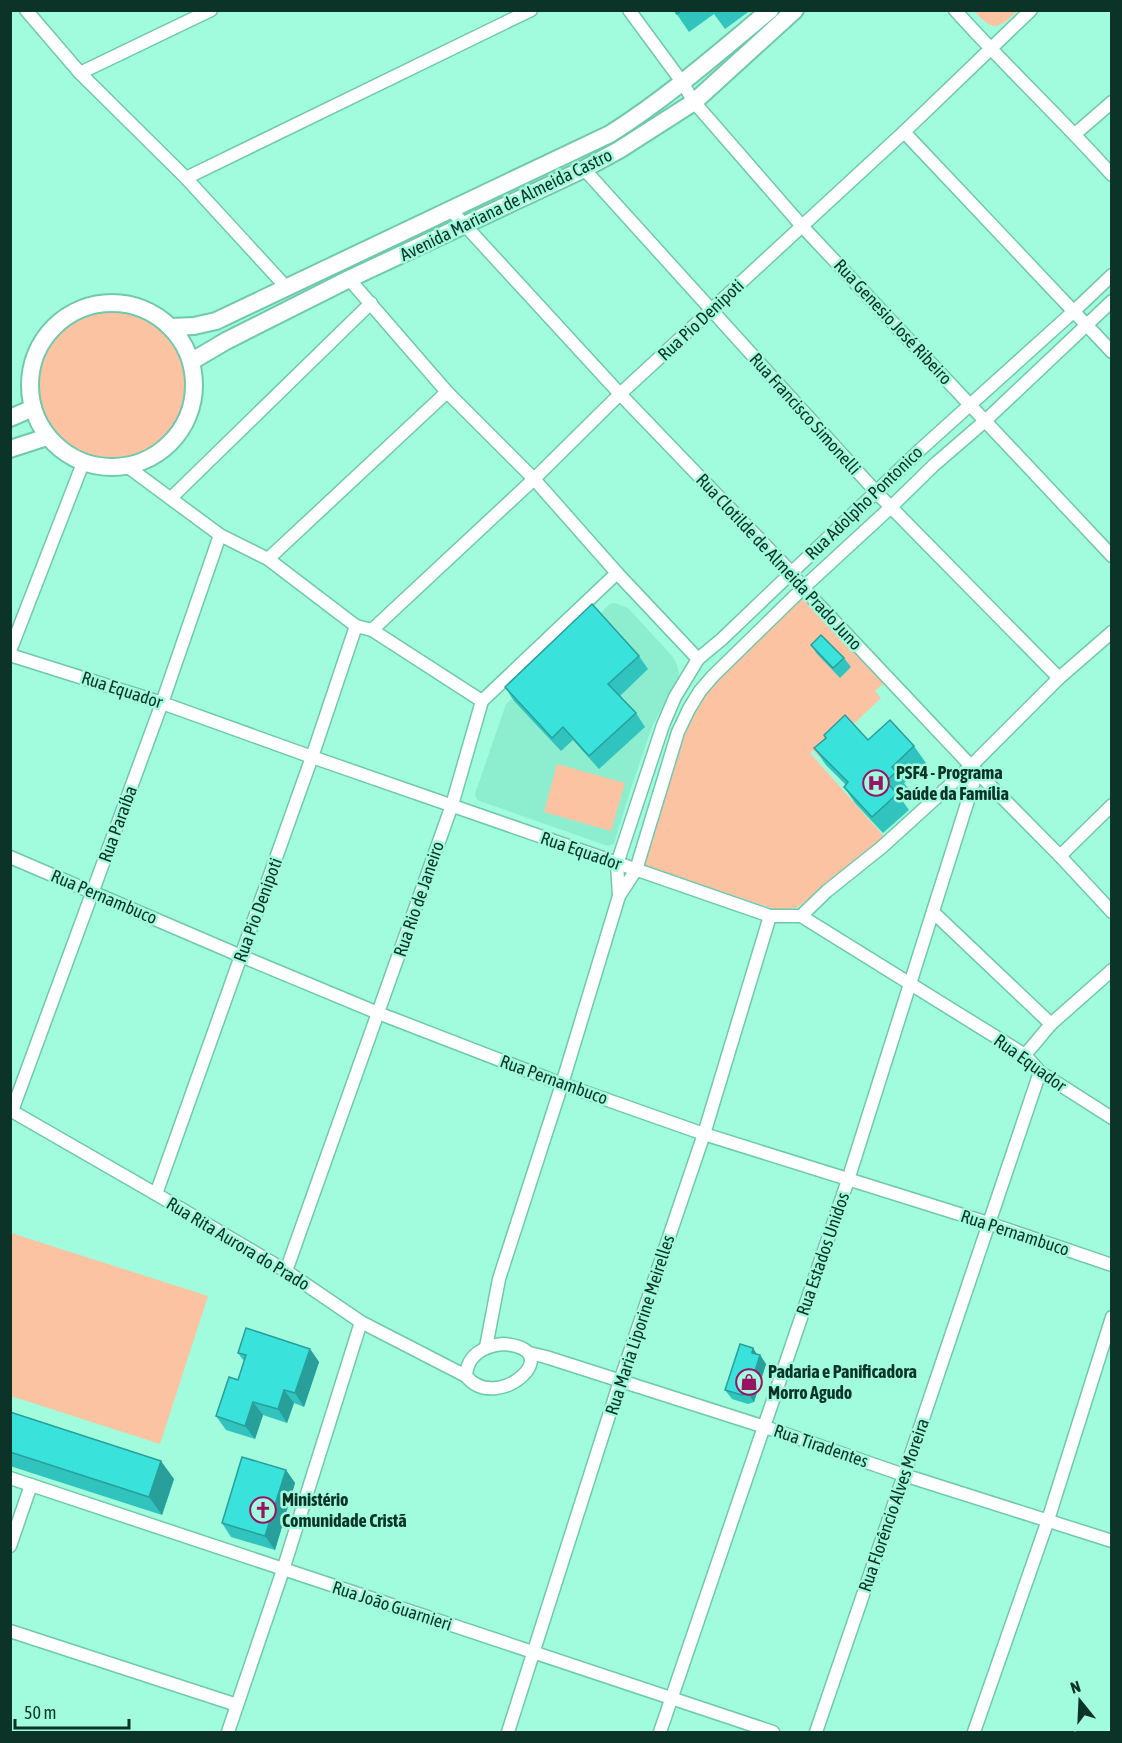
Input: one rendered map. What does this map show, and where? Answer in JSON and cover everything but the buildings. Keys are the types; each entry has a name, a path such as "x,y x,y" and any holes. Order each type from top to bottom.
{"main road":[{"name":"Avenida Mariana de Almeida Castro","path":"171,327 194,326 216,321 610,134 682,82 770,10"},
{"name":"Avenida Mariana de Almeida Castro","path":"192,362 226,341 349,279 584,169 619,150 693,102 795,10"},
{"path":"108,303 130,305 152,312 171,327 184,343 192,362 195,386 192,408 182,429 159,453 128,467 105,468 83,463 63,452 47,437 35,417 30,396 30,373 36,352 48,333 65,318 86,307 108,303"},
{"path":"10,417 33,408"},
{"path":"10,449 47,437"}],"street":[{"path":"26,10 80,73 186,178 287,288"},
{"path":"80,73 211,10"},
{"path":"186,178 531,10"},
{"name":"Rua Genesio José Ribeiro","path":"629,10 682,82 693,102 801,225 1112,556"},
{"path":"955,10 1112,174"},
{"name":"Rua Pio Denipoti","path":"372,630 534,479 620,394 904,132 1031,10"},
{"path":"1075,134 1112,102"},
{"path":"904,132 1112,352"},
{"name":"Rua Francisco Simonelli","path":"584,169 877,493 1059,678"},
{"name":"Rua Clotilde de Almeida Prado Juno","path":"450,209 620,394 1112,912"},
{"name":"Rua Adolpho Pontonico","path":"619,896 617,864 663,725 675,697 698,659 722,639 921,449 1112,275"},
{"path":"349,279 447,392 534,479 617,573 698,659"},
{"name":"Rua Adolpho Pontonico","path":"486,1347 499,1279 562,1084 619,896 636,870 678,732 700,691 803,588 1112,301"},
{"path":"171,498 371,303"},
{"path":"268,560 447,392"},
{"path":"921,449 934,465"},
{"path":"10,653 83,463"},
{"path":"128,467 220,535 268,560 356,626 372,630 482,701 617,573"},
{"name":"Rua Paraíba","path":"11,1110 162,703 220,535"},
{"name":"Rua Pio Denipoti","path":"156,1194 312,757 356,626"},
{"path":"801,916 827,891 974,769 1059,678 1112,632"},
{"name":"Rua Equador","path":"10,653 162,703 770,916 801,916 1025,1055 1040,1072 1112,1118"},
{"name":"Rua Rio de Janeiro","path":"286,1271 452,806 482,701"},
{"name":"Rua Estados Unidos","path":"660,1732 848,1180 911,984 974,769"},
{"path":"1060,856 1112,806"},
{"name":"Rua Pernambuco","path":"10,856 378,1013 562,1084 704,1134 988,1223 1112,1265"},
{"path":"933,912 1051,1024"},
{"name":"Rua Maria Liporine Meirelles","path":"508,1732 620,1381 704,1134 770,916"},
{"path":"1025,1055 1051,1024 1112,970"},
{"name":"Rua Florêncio Alves Moreira","path":"816,1732 1040,1072"},
{"name":"Rua Rita Aurora do Prado","path":"11,1110 286,1271 361,1322 466,1376"},
{"path":"974,1732 1048,1520 1112,1317"},
{"path":"228,1732 284,1570 361,1322"},
{"path":"503,1344 516,1345 529,1353 531,1361 529,1369 509,1385 493,1389 478,1386 466,1376 466,1369 470,1361 486,1347 503,1344"},
{"name":"Rua Tiradentes","path":"529,1353 765,1427 904,1475 1112,1541"},
{"name":"Rua João Guarnieri","path":"10,1478 773,1732"},
{"path":"10,1546 31,1485"},
{"path":"10,1631 237,1706"}],"shaded area":[{"path":"974,11 1017,11 1005,22 996,26 986,23"},
{"path":"112,307 141,313 155,320 166,330 176,341 183,355 189,384 183,413 176,427 166,438 155,448 141,455 112,461 83,455 69,448 58,438 48,427 41,413 35,384 41,355 48,341 58,330 69,320 83,313"},
{"path":"803,596 884,683 875,691 881,698 819,757 813,750 810,753 888,841 796,908 777,910 640,864 696,707 730,666"},
{"path":"615,603 628,608 673,657 679,675 652,727 614,844 608,846 477,800 475,794 506,704 610,604"},
{"path":"557,764 625,783 611,831 544,812"},
{"path":"11,1233 208,1296 160,1444 11,1396"}],"place":[{"name":"PSF4 - Programa Saúde da Família","path":"876,783"},
{"name":"Padaria e Panificadora Morro Agudo","path":"749,1382"},
{"name":"Ministério Comunidade Cristã","path":"263,1510"}]}
